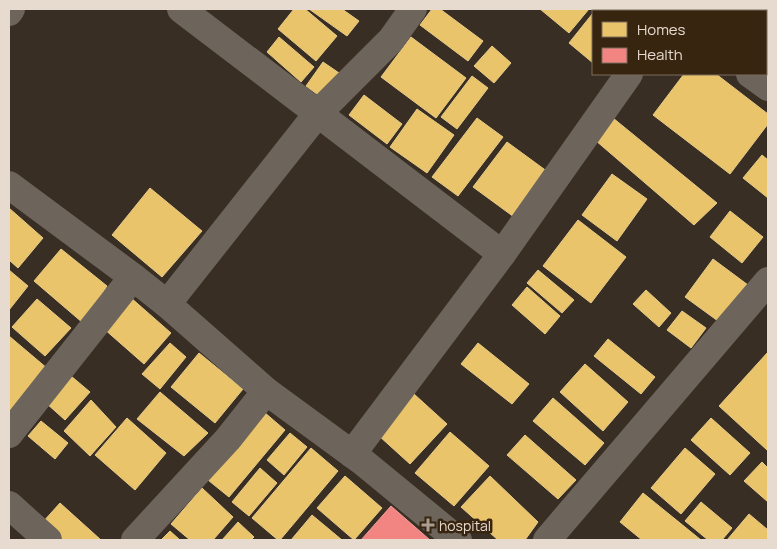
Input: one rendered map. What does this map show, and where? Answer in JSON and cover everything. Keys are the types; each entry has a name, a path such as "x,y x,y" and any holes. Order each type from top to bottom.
{"street":[{"path":"182,9 502,254"},
{"path":"167,304 318,114 391,40 413,9"},
{"path":"352,454 502,254 628,75"},
{"path":"751,75 768,87"},
{"path":"9,184 133,277 167,304 266,391 352,454 458,540"},
{"path":"9,434 133,277"},
{"path":"547,540 768,281"},
{"path":"135,540 228,439 266,391"},
{"path":"9,505 48,540"}],"building: Homes":[{"path":"294,9 305,9 337,36 316,61 278,29"},
{"path":"309,9 342,9 359,21 347,36"},
{"path":"432,9 440,9 483,41 468,61 420,25"},
{"path":"540,9 589,9 569,33"},
{"path":"616,9 618,10 596,10"},
{"path":"626,9 665,9 664,10"},
{"path":"764,9 765,10 700,10"},
{"path":"767,11 768,12 767,68"},
{"path":"592,14 592,62 569,43"},
{"path":"279,37 314,67 301,82 267,52"},
{"path":"411,37 466,78 436,118 381,77"},
{"path":"492,46 511,63 494,83 474,66"},
{"path":"323,62 342,75 325,100 306,86"},
{"path":"683,75 717,75 768,114 768,124 730,174 653,115"},
{"path":"472,76 488,88 457,129 441,117"},
{"path":"364,95 402,124 387,144 349,115"},
{"path":"417,109 454,135 427,173 390,147"},
{"path":"477,118 503,137 458,196 432,177"},
{"path":"613,118 717,203 694,225 595,140"},
{"path":"507,142 548,172 514,217 473,187"},
{"path":"762,155 768,160 768,198 743,178"},
{"path":"612,174 647,199 617,241 582,215"},
{"path":"150,188 202,231 162,277 112,235"},
{"path":"9,208 43,238 18,268 9,260"},
{"path":"730,211 763,237 742,263 710,237"},
{"path":"578,220 626,257 591,303 543,266"},
{"path":"61,249 107,286 83,323 34,281"},
{"path":"713,259 748,285 718,321 685,297"},
{"path":"9,270 28,286 9,310"},
{"path":"538,270 574,300 562,313 527,283"},
{"path":"527,287 560,316 545,334 512,305"},
{"path":"646,290 671,313 659,327 633,304"},
{"path":"130,297 171,333 144,364 103,328"},
{"path":"37,299 71,328 45,356 12,327"},
{"path":"682,311 706,328 691,348 667,330"},
{"path":"9,336 48,369 11,411 9,410"},
{"path":"608,339 655,377 641,394 594,356"},
{"path":"170,343 186,357 160,389 142,374"},
{"path":"478,343 529,384 512,404 461,364"},
{"path":"768,352 768,449 767,450 719,406"},
{"path":"199,353 243,389 215,423 171,387"},
{"path":"585,364 628,402 603,431 560,392"},
{"path":"71,376 90,392 65,420 46,403"},
{"path":"160,392 208,433 184,456 137,419"},
{"path":"414,394 447,424 410,464 378,435"},
{"path":"553,398 604,443 585,465 533,421"},
{"path":"91,400 116,427 90,456 64,431"},
{"path":"264,412 285,430 229,497 208,480"},
{"path":"127,418 166,453 135,490 95,455"},
{"path":"711,418 750,453 730,475 691,440"},
{"path":"41,421 68,443 55,459 28,436"},
{"path":"450,432 489,466 454,506 415,473"},
{"path":"290,433 307,447 284,475 267,460"},
{"path":"525,435 576,480 558,499 507,455"},
{"path":"311,448 338,471 280,540 278,540 252,518"},
{"path":"685,448 715,474 681,514 651,488"},
{"path":"762,462 768,468 768,502 744,481"},
{"path":"260,468 277,483 249,516 232,502"},
{"path":"345,476 382,508 354,540 317,508"},
{"path":"490,476 538,522 525,540 498,540 461,507"},
{"path":"202,488 233,517 213,540 190,540 171,524"},
{"path":"643,493 701,540 642,540 620,522"},
{"path":"701,502 732,528 722,540 708,540 685,521"},
{"path":"60,503 101,540 60,540 42,523"},
{"path":"749,514 768,530 768,540 727,540"},
{"path":"312,515 342,540 291,540"},
{"path":"238,522 254,537 251,540 222,540"},
{"path":"170,531 180,540 161,540"}],"building: Health":[{"path":"391,506 430,540 361,540"}],"place":[{"name":"hospital","path":"428,525"}]}
